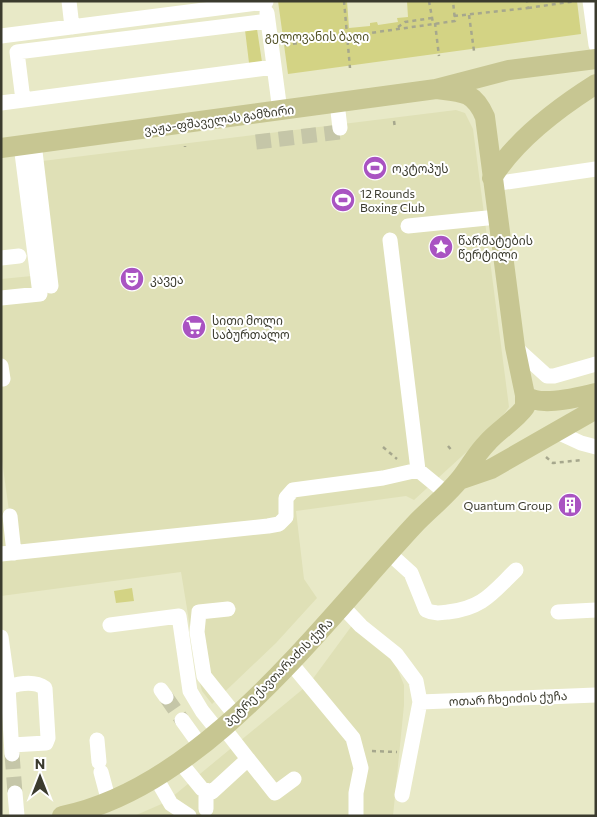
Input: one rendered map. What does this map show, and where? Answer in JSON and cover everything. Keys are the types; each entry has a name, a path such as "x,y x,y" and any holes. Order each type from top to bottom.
{"main road":[{"name":"ვაჟა-ფშაველას გამზირი","path":"1,148 436,89 509,70 596,59"},
{"path":"493,181 512,151 561,108 596,84"},
{"name":"ვაჟა-ფშაველას გამზირი","path":"436,89 471,96 480,105 485,117 515,347"},
{"path":"515,347 525,395 532,400 543,401 596,393"},
{"name":"პეტრე ქავთარაძის ქუჩა","path":"62,816 88,813 156,778 226,724 343,607 453,487 488,441 524,409 525,395"},
{"name":"პეტრე ქავთარაძის ქუჩა","path":"453,487 491,469 596,409"}],"street":[{"path":"69,1 72,27"},
{"path":"590,1 596,45"},
{"path":"1,36 72,27 195,7 266,2 280,111"},
{"path":"22,100 17,52 268,21"},
{"path":"1,102 274,67"},
{"path":"337,103 340,128"},
{"path":"28,144 52,286"},
{"path":"1,298 40,294 28,144"},
{"path":"493,181 596,169"},
{"path":"408,226 498,217"},
{"path":"390,240 418,470"},
{"path":"1,258 19,256"},
{"path":"515,347 547,376 554,376 596,364"},
{"path":"556,432 581,443 592,453"},
{"path":"10,516 8,554 279,524 286,517 286,498 293,490 383,478 418,470 453,487"},
{"path":"390,554 411,573 426,610 432,614 462,610 483,602 516,570"},
{"path":"343,607 362,626 396,654 416,680 420,702 402,794"},
{"path":"228,609 199,612 197,632 204,676 226,724 248,759 275,793 294,778"},
{"path":"558,612 596,610"},
{"path":"110,625 178,616 190,691 202,711 226,724"},
{"path":"1,637 8,687 12,749 48,742 45,688 40,684 30,682 8,687"},
{"path":"290,662 354,738 361,768 356,794 356,816"},
{"name":"ოთარ ჩხეიძის ქუჩა","path":"420,702 596,694"},
{"path":"182,720 200,745"},
{"path":"97,740 100,767 109,802"},
{"path":"206,792 212,792 248,759"},
{"path":"179,761 206,792 206,810"},
{"path":"156,778 168,810 189,816"},
{"path":"15,793 17,816"}],"path":[{"path":"344,1 350,68"},
{"path":"429,1 439,56"},
{"path":"281,45 455,21 453,1"},
{"path":"527,1 528,8"},
{"path":"454,16 572,2"},
{"path":"469,15 474,51"},
{"path":"397,28 405,22 432,18"},
{"path":"394,120 395,128"},
{"path":"448,446 452,452"},
{"path":"383,447 400,463"},
{"path":"546,457 553,463 592,453"},
{"path":"358,751 411,752"}],"shaded area":[{"name":"სითი მოლი საბურთალო","path":"456,110 465,113 473,129 509,407 496,425 414,500 406,496 296,511 304,579 317,598 276,643 212,704 202,691 198,676 181,572 1,596 1,513 9,511 1,453 1,279 32,276 18,164"},
{"path":"356,620 392,655 404,685 404,705 393,816 134,816 166,802 309,684"}],"green space":[{"name":"გელოვანის ბაღი","path":"278,1 347,1 349,28 370,26 370,23 377,22 378,25 398,22 397,18 408,17 407,1 577,1 581,34 288,74"},
{"path":"257,29 262,62 249,63 245,30"},
{"path":"132,588 134,601 116,603 114,591"}],"tunnel":[{"path":"256,142 340,132 340,128"},
{"path":"166,697 182,720"},
{"path":"12,754 15,793"}],"place":[{"name":"ოკტოპუს","path":"375,168"},
{"name":"12 Rounds Boxing Club","path":"343,200"},
{"name":"წარმატების წერტილი","path":"441,247"},
{"name":"კავეა","path":"132,279"},
{"name":"სითი მოლი საბურთალო","path":"194,327"},
{"name":"Quantum Group","path":"570,505"}]}
